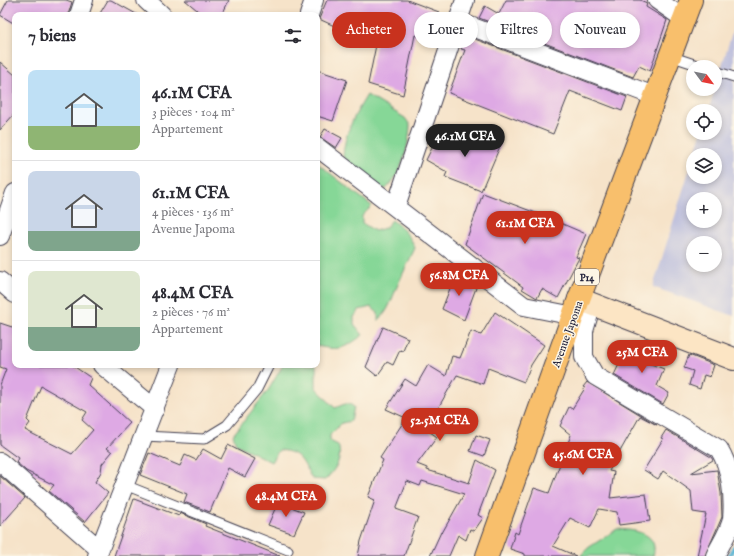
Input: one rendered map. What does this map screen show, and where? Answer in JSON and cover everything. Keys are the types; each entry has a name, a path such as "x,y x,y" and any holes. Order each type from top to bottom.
{"main road":[{"name":"Avenue Japoma","path":"487,556 582,307 654,96 687,9"}],"street":[{"path":"80,12 84,0"},
{"path":"146,0 159,12"},
{"path":"310,12 314,0"},
{"path":"460,12 465,0"},
{"path":"657,0 687,9"},
{"path":"478,29 654,96"},
{"path":"396,206 448,48"},
{"path":"320,149 396,206 524,306 582,307 734,359"},
{"path":"0,236 12,202"},
{"path":"0,281 12,291"},
{"path":"582,307 584,357 595,376 719,449 727,462 733,495 732,520 715,556"},
{"path":"106,368 155,409"},
{"path":"0,462 98,553 170,368"}],"lane":[{"path":"670,56 686,61"},
{"path":"722,73 734,77"},
{"path":"144,436 204,439 227,425 257,389 268,368"},
{"path":"125,485 288,550"}],"shaded area":[{"path":"734,26 734,316 653,287 686,181 686,184 722,184 722,148 696,148 699,140 722,140 722,104 710,104 713,96 722,96 722,65"}],"green space":[{"path":"367,95 405,118 410,125 404,159 392,183 386,189 380,188 343,157 345,140 351,124"},
{"path":"320,165 372,206 362,216 362,223 375,231 385,228 392,220 411,239 415,248 382,317 378,321 378,313 371,307 359,310 354,317 354,324 363,335 346,346 341,348 320,346"},
{"path":"281,368 316,368 316,388 335,408 347,404 354,407 351,421 342,423 330,435 330,441 338,445 339,460 335,468 325,480 312,479 300,458 292,453 279,450 271,462 236,444 233,435 269,389"},
{"path":"617,529 630,530 649,537 653,542 653,556 580,556 588,548"}],"building":[{"path":"8,0 66,0 72,2 69,12 12,12 12,22 0,15"},
{"path":"108,0 111,0 133,12 101,12"},
{"path":"185,0 229,0 223,12 199,12"},
{"path":"327,0 407,0 439,12 414,12 414,40 403,95 368,84 375,48 406,48 406,12 332,12 332,25 320,19"},
{"path":"506,0 640,0 647,3 646,7 667,20 650,71 639,66 633,77 552,46 552,12 500,12"},
{"path":"485,6 496,12 486,12 486,21 479,18"},
{"path":"478,40 486,43 486,48 498,48 627,97 622,111 570,91 553,134 449,93 465,50 461,49 478,48"},
{"path":"0,62 12,72 12,116 0,130"},
{"path":"320,71 347,80 333,121 320,117"},
{"path":"325,129 342,138 336,148 320,137"},
{"path":"441,130 460,140 464,130 501,144 481,191 445,177 447,172 426,160"},
{"path":"483,193 586,234 576,257 579,258 558,298 542,289 537,298 522,289 523,287 465,244"},
{"path":"456,273 476,288 464,320 442,309"},
{"path":"495,312 544,345 531,365 524,382 488,368 483,384 457,375 426,429 437,437 417,464 427,468 427,470 469,483 477,460 495,470 478,515 483,518 474,531 470,529 466,540 458,535 449,556 430,556 441,532 442,533 464,494 422,481 420,486 407,481 396,509 418,517 404,556 358,556 361,541 375,500 368,497 383,460 380,458 406,418 386,409 405,379 416,386 428,365 446,376 452,356 460,358 471,331 481,335"},
{"path":"0,323 12,327 12,368 76,368 91,378 88,385 130,423 107,448 112,452 102,464 101,472 95,482 108,493 85,522 49,491 54,485 26,471 16,462 18,458 0,445 0,385 6,369 0,367","holes":["41,386 87,412 82,420 93,430 72,454 25,430 30,423 27,420"]},
{"path":"383,327 408,338 403,351 400,350 393,365 387,362 377,376 366,367"},
{"path":"637,344 653,351 648,363 664,369 657,386 669,393 663,404 614,375 622,358 629,361"},
{"path":"689,355 714,365 710,377 704,375 700,389 689,385 693,371 684,368"},
{"path":"587,382 657,425 640,416 609,471 614,472 610,498 646,494 650,521 619,525 617,512 599,509 590,528 570,518 553,546 576,556 525,556 525,554 510,549 515,532 518,534 534,488 549,493 571,435 560,426 569,407 572,409"},
{"path":"666,430 711,457 713,460 691,473 717,470 721,493 722,517 705,556 697,556 706,514 693,512 691,491 663,471 658,479 644,470 663,439 661,438"},
{"path":"476,435 490,440 484,456 470,451"},
{"path":"228,445 255,459 245,477 228,468 210,512 184,502 187,494 140,475 149,453 180,466 185,455 196,460 203,449 221,459"},
{"path":"0,476 25,498 0,526"},
{"path":"134,499 179,516 180,513 206,524 205,526 280,556 114,556"},
{"path":"278,502 304,512 294,534 268,525"}],"waterway":[{"path":"729,556 734,547"}]}
